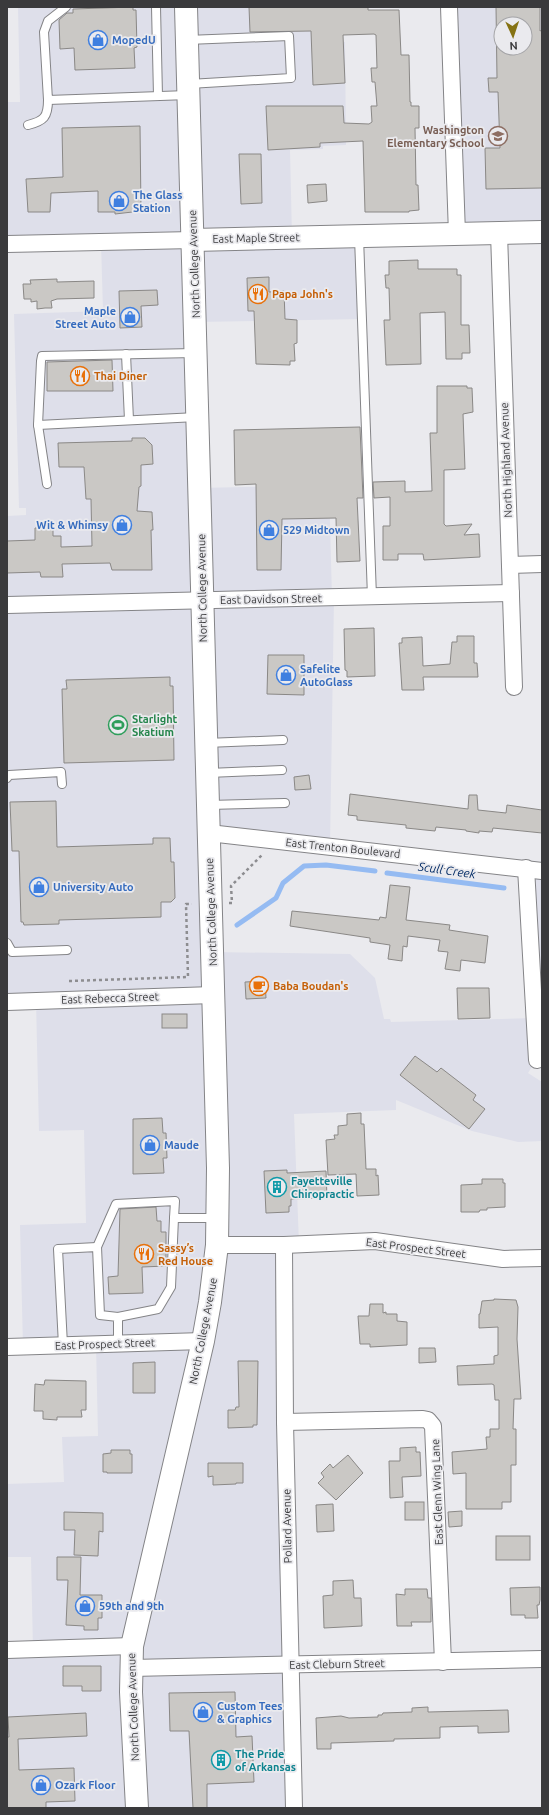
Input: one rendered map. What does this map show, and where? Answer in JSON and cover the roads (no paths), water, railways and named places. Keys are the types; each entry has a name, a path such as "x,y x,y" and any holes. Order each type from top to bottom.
{"main road":[{"name":"North College Avenue","path":"137,1808 131,1668 132,1646 203,1341 210,1302 217,1245 218,1218 186,7"},
{"name":"East Maple Street","path":"193,240 542,232"}],"street":[{"path":"449,7 457,234"},
{"name":"North Highland Avenue","path":"499,233 514,687"},
{"name":"East Maple Street","path":"7,244 193,240"},
{"path":"510,565 542,564"},
{"name":"East Davidson Street","path":"7,605 511,593"},
{"name":"East Trenton Boulevard","path":"208,833 542,871"},
{"path":"526,868 537,1060"},
{"name":"East Rebecca Street","path":"7,1002 213,995"},
{"name":"East Prospect Street","path":"217,1245 284,1245 375,1241 503,1260 542,1258"},
{"name":"Pollard Avenue","path":"284,1245 285,1422 294,1808"},
{"name":"East Prospect Street","path":"7,1347 203,1341"},
{"name":"East Glenn Wing Lane","path":"285,1422 423,1419 428,1420 433,1426 443,1662"},
{"path":"7,1650 132,1646"},
{"name":"East Cleburn Street","path":"131,1668 542,1659"}],"lane":[{"path":"28,126 38,123 45,117 48,108 44,32 48,21 66,7"},
{"path":"156,7 158,96"},
{"path":"48,100 158,96 188,90 291,78 289,36 187,40"},
{"path":"359,236 372,597"},
{"path":"47,484 38,425 42,356 196,352"},
{"path":"126,354 129,420"},
{"path":"38,425 198,416"},
{"path":"205,743 283,740"},
{"path":"207,773 282,770"},
{"path":"7,778 9,775 62,772 62,784"},
{"path":"208,805 285,803"},
{"path":"7,943 12,952 67,950"},
{"path":"174,1201 174,1218 171,1287 158,1309 118,1317 100,1315 97,1247 116,1204 174,1201"},
{"path":"174,1218 218,1218"},
{"path":"63,1345 58,1249 97,1247"},
{"path":"118,1317 118,1343"}],"waterway":[{"name":"Scull Creek","path":"237,925 276,898 283,883 304,866 326,865 375,871"},
{"name":"Scull Creek","path":"387,873 504,888"}],"place":[{"name":"MopedU","path":"98,40"},
{"name":"Washington Elementary School","path":"498,136"},
{"name":"The Glass Station","path":"119,201"},
{"name":"Papa John's","path":"258,294"},
{"name":"Maple Street Auto","path":"130,317"},
{"name":"Thai Diner","path":"80,376"},
{"name":"Wit & Whimsy","path":"122,525"},
{"name":"529 Midtown","path":"269,530"},
{"name":"Safelite AutoGlass","path":"286,675"},
{"name":"Starlight Skatium","path":"118,725"},
{"name":"University Auto","path":"39,887"},
{"name":"Baba Boudan's","path":"259,986"},
{"name":"Maude","path":"150,1145"},
{"name":"Fayetteville Chiropractic","path":"277,1187"},
{"name":"Sassy’s Red House","path":"144,1254"},
{"name":"59th and 9th","path":"85,1606"},
{"name":"Custom Tees & Graphics","path":"203,1712"},
{"name":"The Pride of Arkansas","path":"221,1760"},
{"name":"Ozark Floor","path":"41,1785"}]}
